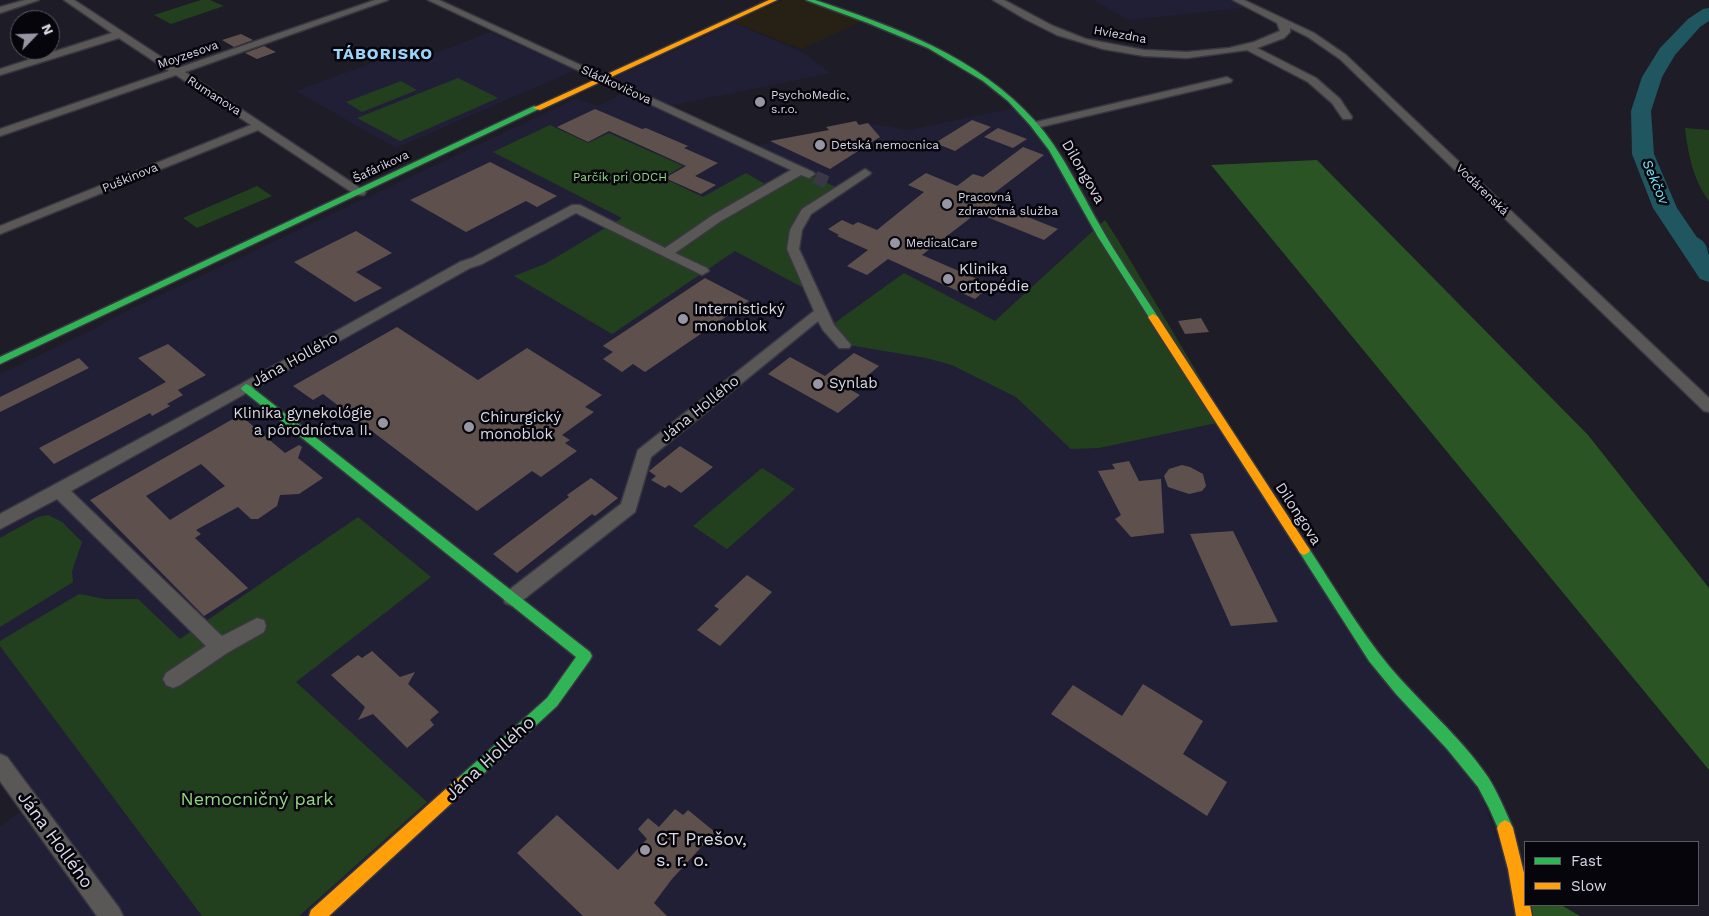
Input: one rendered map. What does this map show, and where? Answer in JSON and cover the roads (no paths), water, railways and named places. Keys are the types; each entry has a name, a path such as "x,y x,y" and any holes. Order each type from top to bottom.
{"street":[{"path":"0,10 35,0"},
{"name":"Rumanova","path":"68,0 360,192"},
{"name":"Moyzesova","path":"0,133 384,0"},
{"name":"Sládkovičova","path":"432,0 804,172 717,218 666,254"},
{"name":"Šafárikova","path":"0,361 602,78 774,0"},
{"name":"Dilongova","path":"809,0 880,24 947,55 1014,103 1036,125 1057,154 1110,252 1367,647 1396,684 1470,760 1492,795 1512,850 1524,916"},
{"name":"Hviezdna","path":"997,0 1049,27 1081,40 1106,46 1152,52 1187,53 1248,47 1281,36 1285,32 1285,27 1281,21"},
{"name":"Vodárenská","path":"1237,0 1311,35 1343,57 1709,408"},
{"path":"0,72 120,34"},
{"path":"1248,47 1312,80 1336,101 1347,117"},
{"name":"Dilongova","path":"1036,125 1227,80"},
{"name":"Puškinova","path":"0,230 259,126"},
{"path":"844,346 828,327 793,250 796,230 806,212 836,186 864,173"},
{"name":"Jána Hollého","path":"0,522 246,388 466,264 477,261 576,208 666,254"},
{"path":"666,254 702,271"},
{"name":"Jána Hollého","path":"512,598 628,507 644,454 821,312"},
{"name":"Jána Hollého","path":"246,388 585,656 552,702 318,916"},
{"path":"58,489 220,647"},
{"path":"173,679 220,647 257,626"},
{"name":"Jána Hollého","path":"0,764 111,916"}],"water":[{"path":"1675,228 1701,239 1705,243 1708,256 1709,279"}],"waterway":[{"name":"Sekčov","path":"1709,13 1694,23 1667,52 1652,77 1641,111 1643,154 1665,208 1709,274"}],"tunnel":[{"path":"815,177 831,184"}],"place":[{"name":"PsychoMedic, s.r.o.","path":"760,102"},
{"name":"Detská nemocnica","path":"820,145"},
{"name":"Pracovná zdravotná služba","path":"947,204"},
{"name":"MedicalCare","path":"895,243"},
{"name":"Klinika ortopédie","path":"948,279"},
{"name":"Internistický monoblok","path":"683,319"},
{"name":"Synlab","path":"818,384"},
{"name":"Klinika gynekológie a pôrodníctva II.","path":"383,423"},
{"name":"Chirurgický monoblok","path":"469,427"},
{"name":"CT Prešov, s. r. o.","path":"645,850"}],"district":[{"name":"TÁBORISKO","path":"383,54"}],"park label":[{"name":"Parčík pri ODCH","path":"620,177"},
{"name":"Nemocničný park","path":"257,800"}]}
